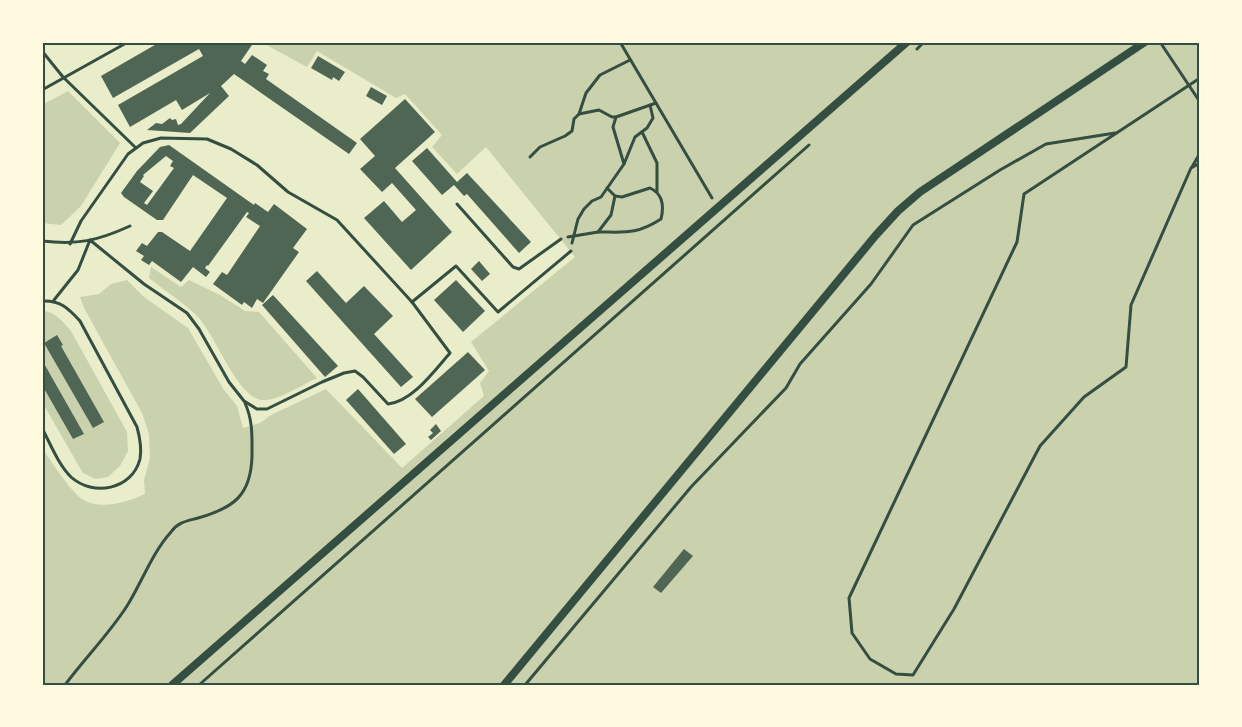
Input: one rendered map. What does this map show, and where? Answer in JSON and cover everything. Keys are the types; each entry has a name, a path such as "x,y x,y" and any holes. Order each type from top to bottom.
{"street":[{"path":"172,685 907,42"},
{"path":"504,685 898,211 920,192 1145,42"}],"lane":[{"path":"42,90 128,42"},
{"path":"42,51 63,77 136,148"},
{"path":"70,244 81,221 128,154 143,143 161,138 207,139 231,148 257,165 288,192 338,220 412,302 450,353 417,387 398,402 388,404 363,377 355,372 344,373 322,382 267,410 257,409 244,401"},
{"path":"457,204 513,267 519,269 561,239"},
{"path":"42,242 70,244 106,237 130,226"},
{"path":"54,300 78,270 90,240"},
{"path":"65,685 89,653 113,627 160,547 178,524 207,515 238,500 251,473 253,427 251,416 199,329 187,313 144,284 90,240"},
{"path":"412,302 456,266 498,312 571,251"},
{"path":"42,301 54,300 67,307 80,321 137,427 141,444 140,460 134,472 112,488 98,489 87,486 71,477 42,428"}],"path":[{"path":"199,685 726,220 620,42"},
{"path":"1160,42 1200,102"},
{"path":"530,157 540,147 572,131 574,119 579,114 586,93 600,75 630,60"},
{"path":"1200,78 1024,194 1017,242 849,597 852,633 870,659 896,674 913,675 954,609 1040,446 1084,397 1126,367 1131,305 1191,168 1200,153"},
{"path":"579,114 599,110 616,117 656,103"},
{"path":"571,251 578,219 592,201 601,197 624,164 635,136 647,128 653,118 650,105"},
{"path":"616,117 613,127 624,164"},
{"path":"574,234 618,231 629,233 649,227 661,219 663,212 662,199 657,191 657,163 642,132"},
{"path":"525,685 691,487 786,388 800,364 871,284 913,225 965,191 1046,144 1117,133"},
{"path":"1191,168 1200,163"},
{"path":"607,188 615,196 622,197 650,188 657,191"},
{"path":"598,232 611,215 615,196"}],"green space":[{"path":"261,42 1200,42 1200,685 42,685 42,447 78,496 89,503 106,505 145,494 144,480 150,458 149,434 142,413 80,297 99,294 111,284 127,280 144,297 188,328 224,390 237,406 243,428 260,423 271,415 326,389 402,468 484,396 480,383 489,371 471,342 575,257 486,147 457,174 432,147 442,135 405,94 396,98 317,51 307,67"},
{"path":"68,91 120,143 81,206 61,225 42,223 42,105"},
{"path":"151,267 181,287 189,280 220,295 245,311 259,312 317,378 275,398 262,400 253,397 236,378 199,318 149,278"},
{"path":"42,311 55,315 71,331 127,432 128,451 120,466 108,477 95,479 83,473 42,402"}],"building":[{"path":"160,42 254,42 241,61 245,64 252,55 267,65 263,71 269,74 266,79 357,143 349,154 234,74 221,86 229,96 190,133 147,130 156,123 162,124 170,118 176,119 178,125 181,124 210,93 182,110 176,100 130,127 118,105 203,56 199,49 113,98 101,76"},
{"path":"318,56 345,72 339,81 333,77 332,80 311,68"},
{"path":"371,87 387,96 382,105 366,96"},
{"path":"405,99 435,132 395,168 452,232 411,270 364,218 384,201 402,222 416,210 392,183 382,192 360,169 375,156 360,139"},
{"path":"169,145 254,205 255,203 268,212 274,204 307,229 293,248 299,252 263,303 257,299 252,308 244,302 242,305 213,284 222,272 227,275 260,226 246,217 249,213 247,212 205,268 210,272 206,277 193,267 181,282 152,261 149,265 141,260 144,256 136,251 142,243 147,246 158,232 162,232 190,251 227,198 193,175 163,220 157,220 124,197 121,193 137,171 160,147","holes":["166,156 173,161 170,166 174,168 147,205 144,203 153,191 140,182 143,175"]},
{"path":"427,148 457,182 467,173 531,242 519,253 467,194 464,196 454,185 442,195 412,161"},
{"path":"479,261 490,274 482,281 471,269"},
{"path":"317,271 346,303 364,286 393,316 374,334 413,377 401,387 306,281"},
{"path":"456,280 485,311 463,332 434,300"},
{"path":"273,295 338,366 325,377 262,305"},
{"path":"57,335 104,422 93,428 44,343"},
{"path":"468,352 485,370 432,417 415,399"},
{"path":"42,360 84,434 73,439 42,385"},
{"path":"358,389 406,444 394,454 346,400"},
{"path":"436,424 441,431 431,440 428,437 433,433 430,430"},
{"path":"684,549 693,556 661,593 653,587"}]}
